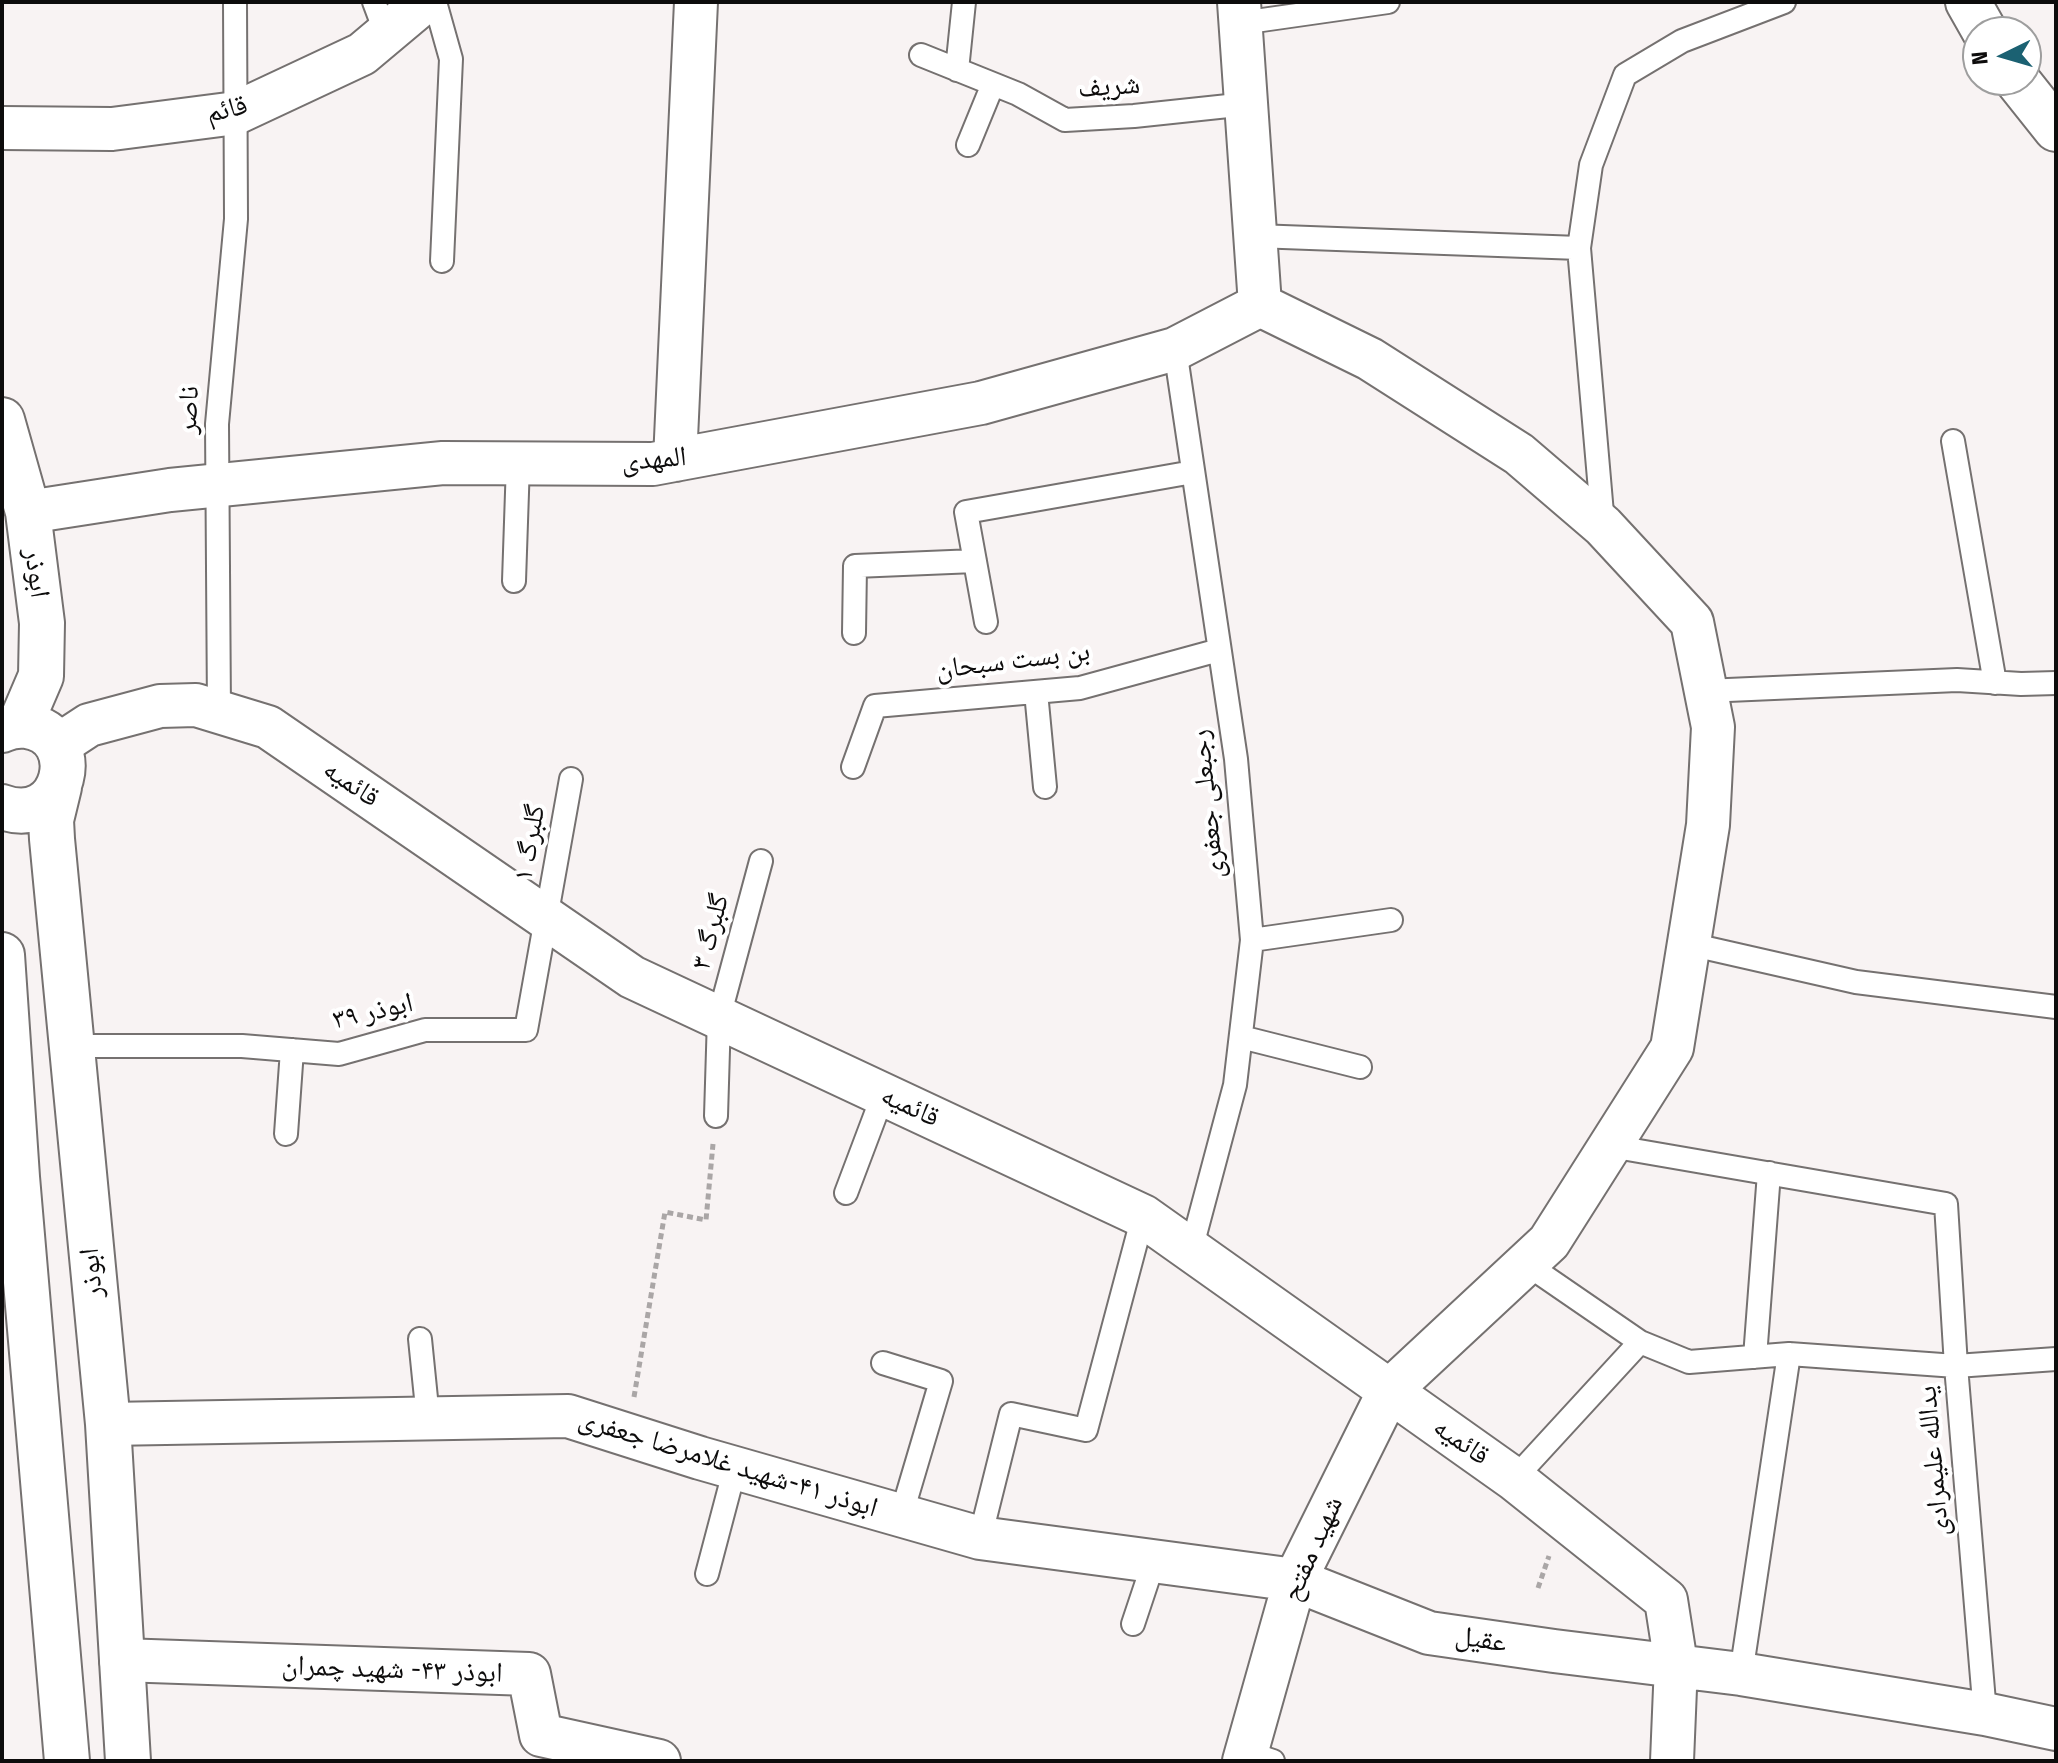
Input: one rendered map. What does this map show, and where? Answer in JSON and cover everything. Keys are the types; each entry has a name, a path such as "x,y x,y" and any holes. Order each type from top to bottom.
{"main road":[{"path":"2030,96 2056,129"},
{"name":"ابوذر","path":"2,420 28,512 42,623 41,676 11,728"},
{"path":"2,807 27,811 40,807 51,798 58,766 48,735 36,728 11,728"},
{"name":"ابوذر","path":"58,766 51,820 52,839 108,1424 128,1761"},
{"path":"2,955 7,1105 67,1761"}],"street":[{"name":"قائم","path":"2,128 112,129 236,113 362,54 380,18 424,2"},
{"path":"675,460 696,2"},
{"path":"1240,12 1260,305 1370,359 1519,454 1603,526 1692,622 1713,727 1708,825 1672,1048 1549,1242 1389,1391"},
{"name":"المهدی","path":"28,512 217,485 443,463 653,464 981,403 1175,349 1260,305"},
{"name":"قائمیه","path":"58,766 89,725 160,706 196,705 268,727 632,977 1143,1216 1514,1479 1666,1600 1676,1664 1672,1761"},
{"name":"شهید مفتح","path":"1255,1758 1295,1580 1389,1391"},
{"name":"ابوذر ۴۱-شهید غلامرضا جعفری","path":"108,1424 568,1416 735,1468 980,1538 1295,1580"},
{"name":"عقیل","path":"1295,1580 1429,1633 1676,1664 1985,1714 2056,1729"},
{"name":"ابوذر ۴۳- شهید چمران","path":"121,1660 529,1674 541,1735 615,1756 659,1761"}],"lane":[{"name":"ناصر","path":"219,712 217,424 236,219 235,2"},
{"path":"435,2 451,59 442,261"},
{"path":"957,70 964,2"},
{"path":"1240,12 1388,2"},
{"path":"1603,526 1579,248 1591,165 1625,75 1682,41 1784,2"},
{"name":"شریف","path":"921,55 1018,94 1065,120 1247,104"},
{"path":"968,145 993,84"},
{"path":"1256,236 1579,248"},
{"name":"رجبعلی جعفری","path":"1175,349 1236,759 1252,940 1235,1085 1191,1250"},
{"path":"1953,441 1995,683"},
{"path":"514,581 518,463"},
{"path":"986,622 966,512 1193,472"},
{"path":"854,633 855,566 975,561"},
{"name":"بن بست سبحان","path":"853,767 875,706 1080,688 1219,650"},
{"path":"1705,691 1957,680 2056,683"},
{"path":"1036,692 1045,787"},
{"name":"گلبرگ ۱","path":"547,918 571,779"},
{"name":"گلبرگ ۳","path":"716,1116 719,1017 761,861"},
{"name":"ابوذر ۳۹","path":"71,1046 242,1046 339,1054 425,1030 526,1030 547,918"},
{"path":"1252,940 1391,920"},
{"path":"1689,944 1856,982 2056,1007"},
{"path":"1241,1037 1360,1067"},
{"path":"286,1134 292,1050"},
{"path":"846,1193 883,1095"},
{"path":"1610,1146 1769,1173 1755,1357"},
{"name":"یدالله علیمرادی","path":"1769,1173 1946,1204 1985,1714"},
{"path":"980,1538 1011,1414 1086,1430 1143,1216"},
{"path":"1525,1263 1640,1342 1689,1362 1789,1354 1956,1366 2056,1359"},
{"path":"420,1339 428,1418"},
{"path":"1514,1479 1640,1342"},
{"path":"1741,1674 1789,1354"},
{"path":"883,1363 941,1381 901,1516"},
{"path":"707,1574 735,1468"},
{"path":"1133,1624 1154,1561"}],"path":[{"path":"628,1435 665,1212 706,1220 716,1116"}]}
